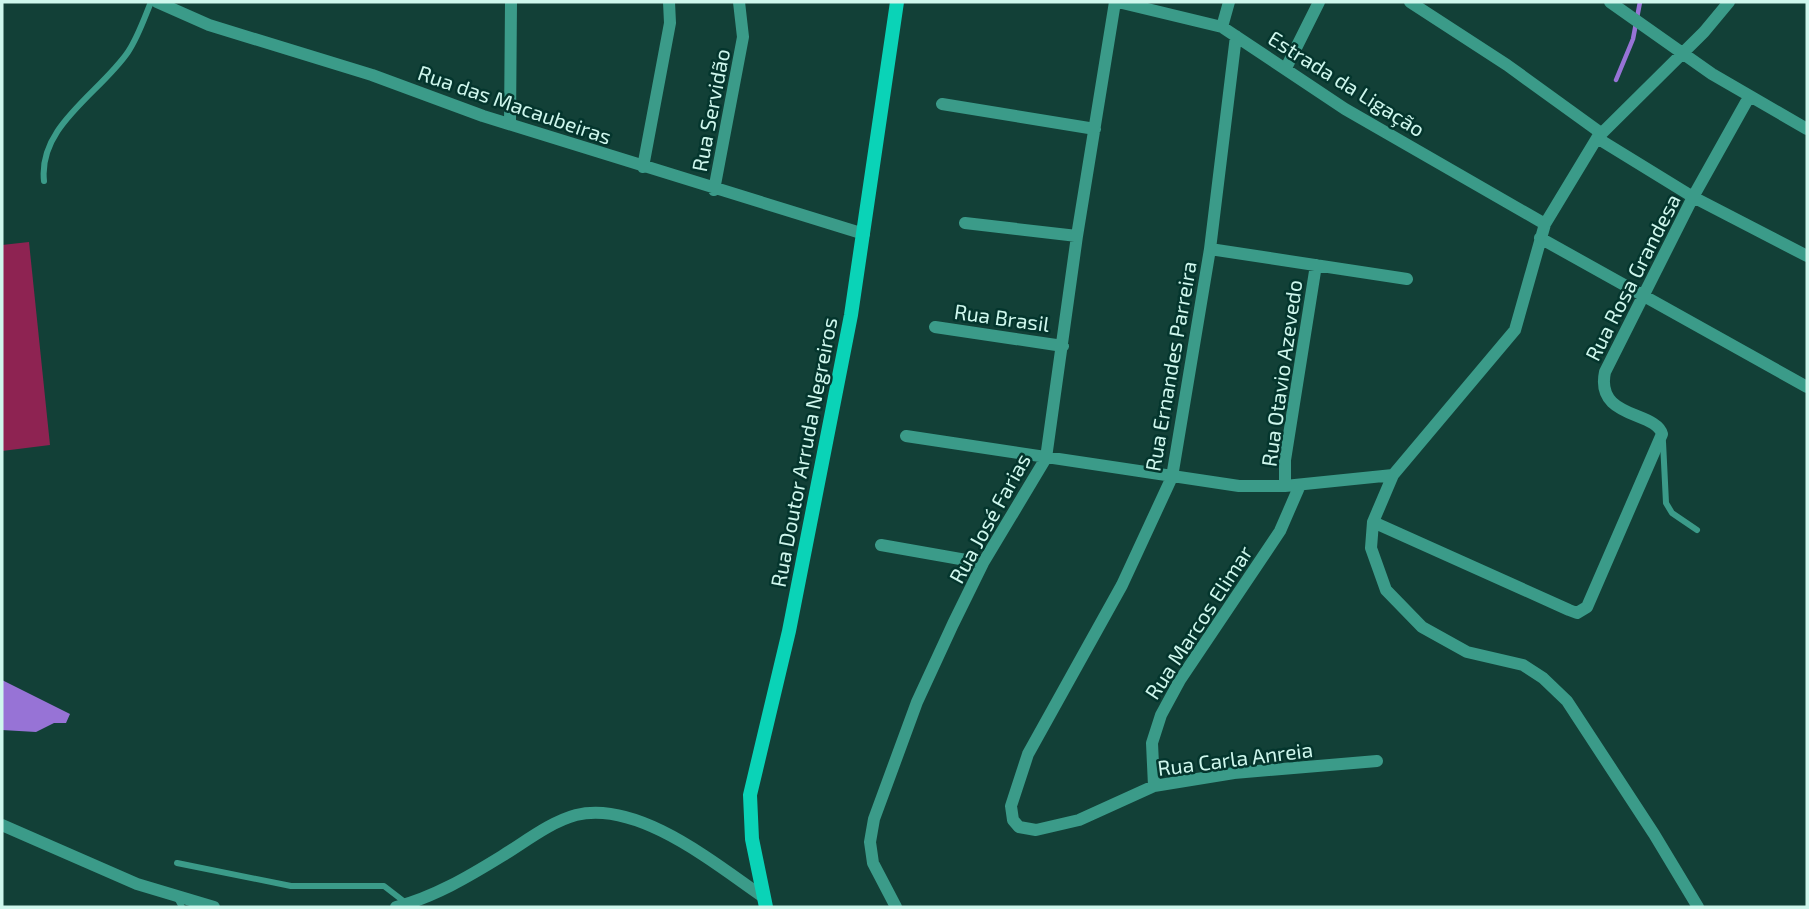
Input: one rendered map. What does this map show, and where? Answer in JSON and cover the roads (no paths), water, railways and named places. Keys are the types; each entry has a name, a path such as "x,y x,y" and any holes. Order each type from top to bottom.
{"street":[{"name":"Rua das Macaubeiras","path":"157,2 209,25 372,75 510,124 714,190 864,234"},
{"path":"510,124 511,2"},
{"path":"643,167 670,23 669,2"},
{"name":"Rua Servidão","path":"714,190 743,37 740,2"},
{"name":"Rua Doutor Arruda Negreiros","path":"764,901 752,839 750,795 806,550 864,234 897,2"},
{"name":"Estrada da Ligação","path":"1117,2 1222,27 1345,109 1545,224"},
{"name":"Rua José Farias","path":"897,907 873,863 870,842 874,819 917,702 984,563 1046,458 1077,236 1117,2"},
{"path":"1222,27 1229,2"},
{"path":"1286,68 1319,2"},
{"path":"1410,2 1507,65 1599,136 1693,197 1807,256"},
{"path":"1698,907 1567,701 1543,678 1523,665 1467,652 1437,638 1405,612 1385,590 1371,548 1373,522 1393,475 1509,339 1520,318 1545,224 1599,136 1704,32 1729,2"},
{"path":"1614,5 1749,97 1807,129"},
{"name":"Rua Ernandes Parreira","path":"1022,830 1013,820 1011,806 1028,754 1122,585 1172,477 1210,249 1236,36"},
{"name":"Rua Rosa Grandesa","path":"1662,434 1658,427 1614,403 1607,396 1603,382 1609,360 1693,197 1749,97"},
{"path":"943,104 1095,129"},
{"path":"965,223 1077,236"},
{"path":"1540,237 1807,387"},
{"path":"1210,249 1407,279"},
{"name":"Rua Otavio Azevedo","path":"1285,486 1285,460 1315,265"},
{"name":"Rua Brasil","path":"935,327 1063,346"},
{"path":"1373,522 1577,613 1587,607 1662,434"},
{"path":"906,436 1239,486 1300,485 1393,475"},
{"name":"Rua Marcos Elimar","path":"1154,786 1152,743 1161,715 1180,680 1285,523 1300,485"},
{"path":"881,545 984,563"},
{"name":"Rua Carla Anreia","path":"1022,830 1036,830 1079,820 1154,786 1234,773 1377,761"},
{"path":"402,906 444,889 553,825 576,815 595,814 624,818 660,831 690,847 764,901"},
{"path":"2,825 179,902 212,907"}],"lane":[{"path":"44,181 43,166 52,138 129,51 151,2"},
{"path":"1662,434 1665,503 1672,513 1697,530"},
{"path":"177,863 291,886 384,886 402,906"}],"waterway":[{"path":"1616,80 1633,39 1640,2"}]}
